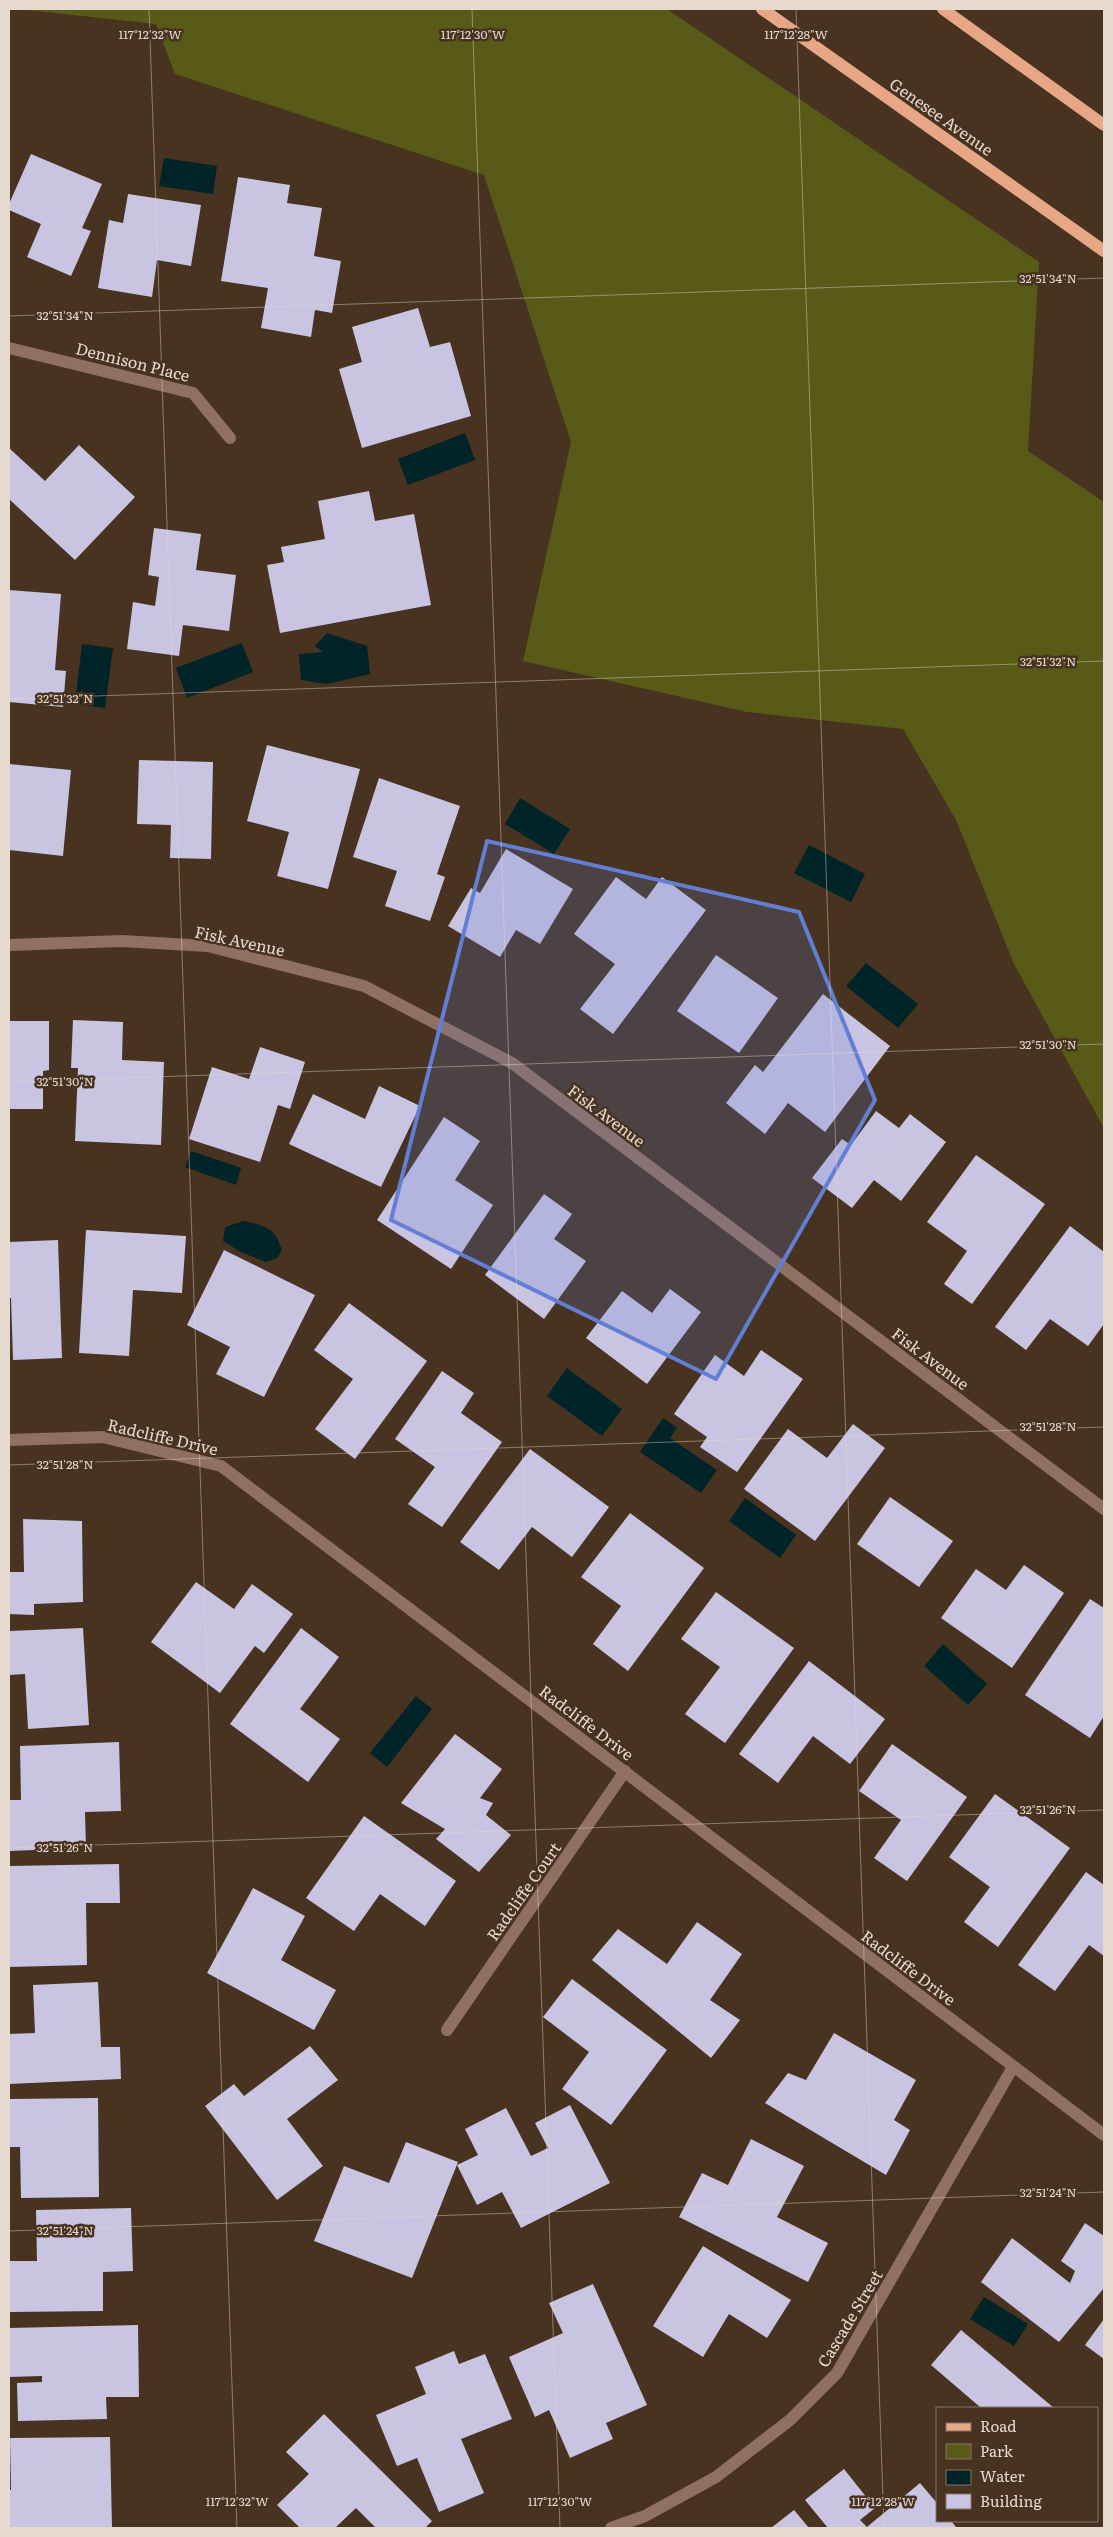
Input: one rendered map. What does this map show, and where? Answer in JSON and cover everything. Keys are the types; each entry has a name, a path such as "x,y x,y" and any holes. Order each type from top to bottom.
{"main road":[{"name":"Genesee Avenue","path":"762,9 1104,251"},
{"path":"943,9 1104,125"}],"street":[{"name":"Dennison Place","path":"9,348 193,393 230,438"},
{"name":"Fisk Avenue","path":"9,945 122,941 208,946 364,986 512,1063 1104,1510"},
{"name":"Radcliffe Drive","path":"9,1440 103,1437 221,1466 1104,2135"},
{"name":"Radcliffe Court","path":"447,2030 626,1771"},
{"name":"Cascade Street","path":"611,2528 644,2516 716,2477 790,2420 837,2372 1013,2067"}],"highlighted area":[{"path":"487,841 799,912 875,1100 716,1379 391,1220"}],"green space":[{"path":"18,9 667,9 1039,262 1028,451 1104,502 1104,1128 1014,964 956,820 903,729 747,712 523,661 571,442 484,175 175,74 156,24"}],"water":[{"path":"164,158 217,166 213,194 159,186"},
{"path":"465,433 475,460 408,485 398,459"},
{"path":"327,633 367,646 370,674 327,684 301,680 299,654 323,652 315,646"},
{"path":"242,643 253,672 187,698 176,668"},
{"path":"82,644 113,648 105,708 75,704"},
{"path":"520,798 570,829 554,854 505,824"},
{"path":"809,845 865,874 851,902 794,873"},
{"path":"866,963 918,1004 898,1028 846,986"},
{"path":"191,1151 241,1168 236,1185 185,1167"},
{"path":"244,1221 273,1232 282,1250 277,1258 266,1262 241,1252 223,1241 225,1227"},
{"path":"567,1368 622,1409 602,1436 547,1396"},
{"path":"663,1418 677,1428 670,1438 717,1470 701,1493 640,1452"},
{"path":"745,1498 796,1535 780,1558 729,1521"},
{"path":"943,1644 987,1684 968,1705 924,1666"},
{"path":"416,1696 432,1709 387,1767 370,1753"},
{"path":"984,2297 1028,2324 1014,2346 970,2319"}],"building":[{"path":"31,154 102,184 82,228 91,231 71,276 27,257 41,224 9,210 9,204"},
{"path":"238,177 290,185 287,203 322,208 314,256 341,261 332,313 315,310 311,337 261,328 268,288 221,281"},
{"path":"128,194 201,205 191,266 157,260 152,297 98,288 109,220 123,223"},
{"path":"418,308 430,347 450,342 471,416 362,448 339,369 362,362 352,327"},
{"path":"79,445 135,497 75,560 9,499 9,448 45,481"},
{"path":"369,491 375,521 414,514 431,605 280,633 267,565 284,562 281,547 325,539 318,501"},
{"path":"154,528 201,534 196,570 236,575 229,631 183,625 179,656 127,649 133,602 155,606 159,577 148,575"},
{"path":"9,590 61,594 55,670 66,671 63,707 9,702"},
{"path":"267,745 360,769 328,889 277,876 289,832 247,821"},
{"path":"139,760 213,762 211,859 170,858 171,825 137,824"},
{"path":"9,764 71,770 63,856 9,850"},
{"path":"379,778 460,806 437,874 445,877 430,921 385,906 397,871 353,857"},
{"path":"506,849 573,889 540,944 516,930 500,957 448,926 471,888 480,893"},
{"path":"616,877 646,899 662,877 706,910 613,1034 580,1009 615,964 574,934"},
{"path":"716,955 778,998 739,1053 677,1011"},
{"path":"823,994 890,1046 825,1132 788,1103 765,1134 726,1103 755,1065 763,1072"},
{"path":"73,1020 123,1022 122,1060 164,1062 161,1145 75,1141 78,1068 71,1068"},
{"path":"9,1021 49,1021 49,1070 43,1071 43,1109 9,1109"},
{"path":"260,1047 305,1062 290,1109 278,1105 260,1162 189,1139 212,1067 249,1079"},
{"path":"379,1086 420,1106 381,1187 289,1144 313,1094 365,1119"},
{"path":"876,1111 899,1128 910,1114 946,1142 901,1201 874,1180 852,1208 812,1178 842,1139 851,1145"},
{"path":"444,1117 480,1141 455,1180 493,1205 451,1269 377,1220"},
{"path":"976,1155 1045,1204 972,1304 944,1284 967,1251 927,1222"},
{"path":"544,1194 572,1214 554,1239 586,1261 544,1319 485,1275"},
{"path":"1070,1226 1104,1252 1104,1324 1088,1346 1050,1319 1026,1350 995,1327"},
{"path":"86,1230 186,1236 182,1293 133,1290 129,1356 79,1353"},
{"path":"58,1240 62,1358 13,1360 11,1298 9,1298 9,1242"},
{"path":"224,1250 315,1295 264,1397 216,1374 230,1347 187,1325"},
{"path":"670,1289 701,1312 647,1384 586,1338 622,1291 652,1313"},
{"path":"349,1303 427,1361 355,1459 315,1429 353,1379 314,1350"},
{"path":"761,1350 803,1379 737,1472 700,1447 707,1437 674,1414 715,1355 744,1376"},
{"path":"442,1371 474,1393 461,1413 502,1442 442,1527 408,1504 435,1467 395,1439"},
{"path":"853,1424 885,1448 815,1541 744,1489 788,1429 827,1458"},
{"path":"530,1449 609,1507 572,1557 532,1527 499,1570 460,1542"},
{"path":"890,1497 953,1541 919,1587 857,1544"},
{"path":"630,1513 704,1568 628,1671 593,1644 621,1606 581,1577"},
{"path":"23,1519 82,1521 83,1602 34,1604 34,1615 9,1614 9,1572 24,1572"},
{"path":"1024,1565 1064,1593 1012,1668 941,1618 976,1569 1006,1590"},
{"path":"196,1582 234,1609 252,1584 293,1614 264,1653 255,1646 220,1693 151,1642"},
{"path":"716,1592 794,1648 725,1743 685,1714 720,1667 681,1639"},
{"path":"1090,1599 1104,1608 1104,1716 1090,1738 1025,1695"},
{"path":"83,1628 89,1725 28,1729 25,1674 9,1675 9,1631"},
{"path":"301,1628 339,1657 300,1709 340,1739 308,1782 230,1724"},
{"path":"809,1661 885,1719 850,1764 813,1736 778,1783 739,1754"},
{"path":"455,1734 502,1769 480,1798 493,1803 486,1815 511,1835 479,1872 436,1839 445,1829 401,1803"},
{"path":"119,1742 121,1811 85,1812 86,1848 9,1851 9,1800 21,1800 20,1746"},
{"path":"892,1744 967,1797 907,1881 874,1858 901,1820 859,1791"},
{"path":"995,1794 1070,1848 998,1947 964,1922 990,1887 949,1857"},
{"path":"364,1816 456,1881 425,1926 380,1894 354,1931 306,1898"},
{"path":"119,1864 120,1903 86,1903 87,1965 9,1967 9,1866"},
{"path":"1086,1872 1104,1885 1104,1956 1089,1945 1055,1991 1018,1965"},
{"path":"253,1888 305,1916 281,1960 336,1990 314,2030 207,1973"},
{"path":"697,1922 742,1954 710,2000 740,2020 711,2058 592,1960 618,1929 667,1964"},
{"path":"572,1979 667,2050 611,2125 562,2089 589,2052 543,2017"},
{"path":"98,1982 101,2047 120,2047 121,2079 9,2084 9,2034 35,2033 33,1985"},
{"path":"834,2033 916,2080 894,2120 910,2130 886,2175 765,2103 788,2073 806,2080"},
{"path":"310,2046 338,2080 287,2119 323,2166 277,2200 205,2106 234,2084 244,2096"},
{"path":"98,2098 99,2197 21,2198 20,2147 9,2147 9,2099"},
{"path":"570,2105 610,2183 521,2228 502,2192 477,2205 457,2165 478,2155 465,2129 506,2108 531,2156 548,2148 535,2123"},
{"path":"751,2139 804,2166 777,2217 828,2243 808,2282 679,2217 702,2173 728,2185"},
{"path":"406,2142 458,2162 412,2278 314,2241 344,2166 389,2183"},
{"path":"131,2208 133,2271 103,2272 103,2311 9,2312 9,2261 37,2261 36,2210"},
{"path":"1085,2223 1104,2236 1104,2288 1059,2342 981,2282 1012,2238 1070,2283 1075,2271 1061,2261"},
{"path":"703,2246 791,2300 767,2338 729,2314 703,2357 653,2326"},
{"path":"593,2284 647,2405 606,2423 613,2439 570,2458 549,2410 535,2417 509,2357 563,2333 549,2303"},
{"path":"1104,2319 1104,2359 1085,2345"},
{"path":"138,2325 139,2397 106,2397 107,2419 18,2421 17,2383 42,2382 42,2376 9,2377 9,2328"},
{"path":"961,2330 1053,2407 980,2407 931,2365"},
{"path":"454,2351 459,2364 485,2354 512,2419 461,2439 484,2493 439,2512 417,2458 397,2466 376,2415 426,2394 415,2367"},
{"path":"324,2414 432,2521 425,2528 376,2528 356,2508 335,2528 300,2528 277,2505 309,2474 286,2452"},
{"path":"110,2437 112,2528 9,2528 9,2490 11,2490 10,2438"},
{"path":"844,2469 875,2508 860,2520 867,2527 920,2483 936,2502 936,2522 952,2522 957,2528 828,2528 805,2500"},
{"path":"794,2510 809,2528 771,2528"}]}
